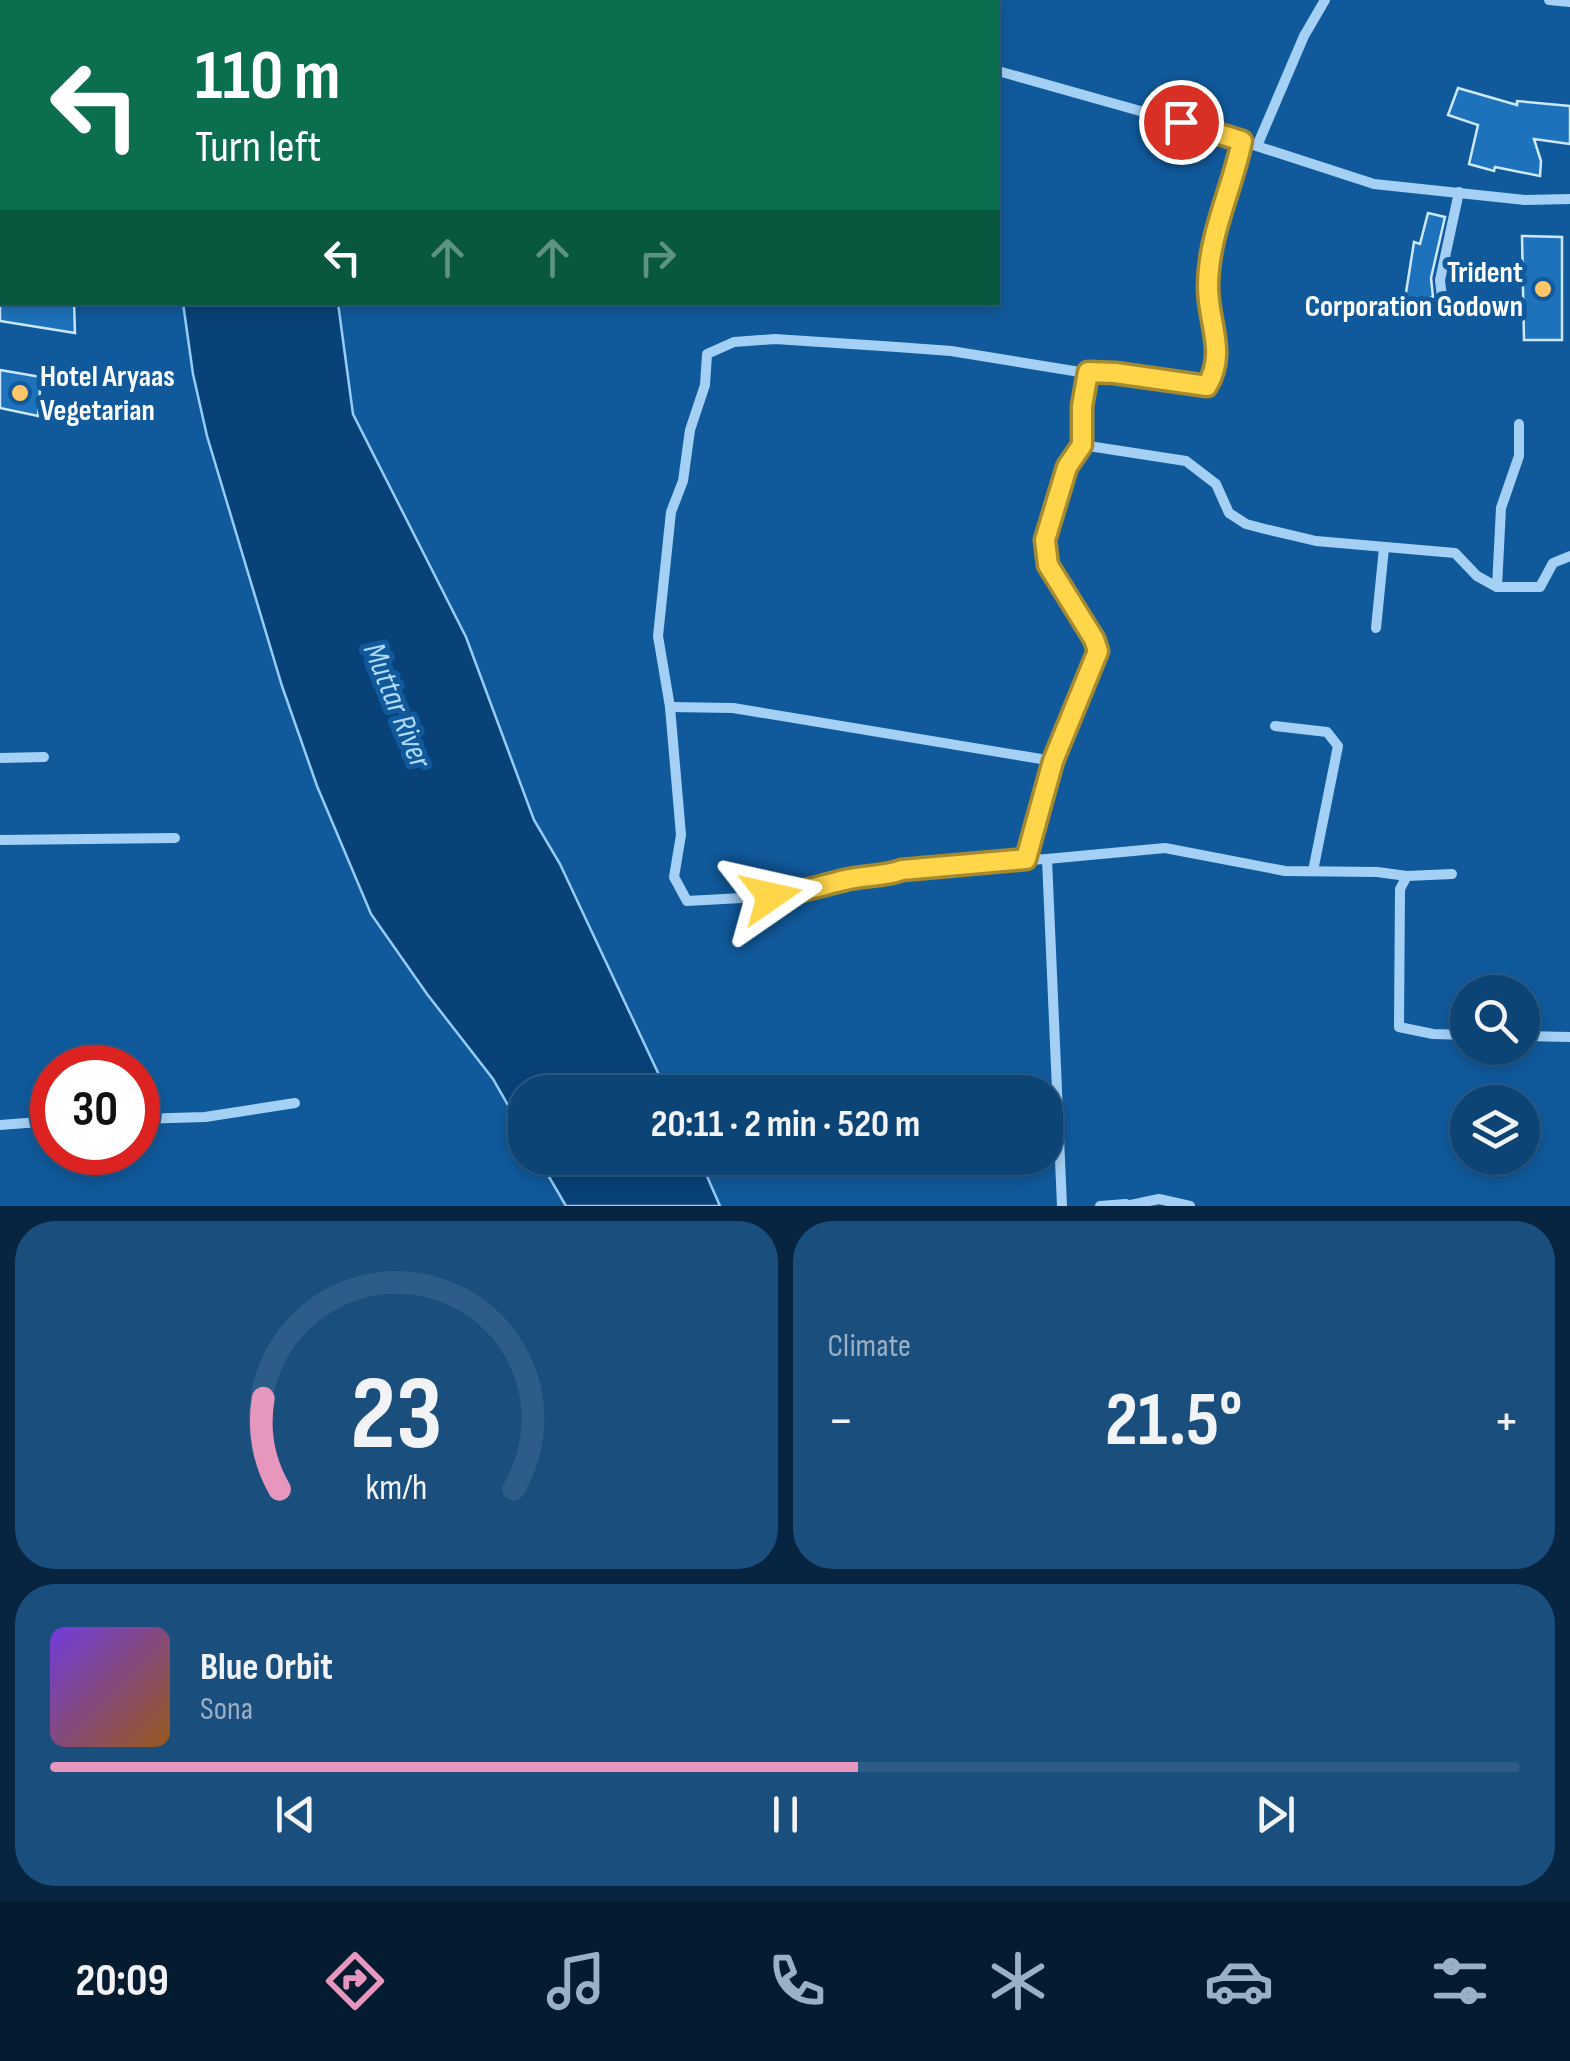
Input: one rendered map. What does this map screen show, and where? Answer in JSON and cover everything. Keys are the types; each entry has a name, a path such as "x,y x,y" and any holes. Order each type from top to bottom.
{"street":[{"path":"1257,146 1304,36 1324,0"},
{"path":"1549,0 1570,2"},
{"path":"1000,72 1242,141 1374,184 1524,200 1570,199"},
{"path":"1242,141 1214,235 1208,287 1218,368 1207,386 950,351 775,339 734,342 706,354 704,385 690,430 683,481 671,512 658,636 670,706 681,835 674,877 687,901 795,894 848,878 887,876 902,870 1165,848 1284,871 1452,874"},
{"path":"1442,298 1440,280 1459,192"},
{"path":"1026,859 1053,761 1098,651 1048,565 1045,540 1067,467 1082,445 1082,406 1088,372"},
{"path":"1497,586 1501,508 1519,456 1519,424"},
{"path":"1082,445 1186,460 1216,484 1229,513 1246,524 1316,541 1455,553 1477,576 1497,586 1540,587 1553,562 1570,556"},
{"path":"1376,628 1384,548"},
{"path":"670,706 732,708 1053,761"},
{"path":"1275,726 1327,732 1338,746 1313,871"},
{"path":"0,758 44,757"},
{"path":"0,840 175,838"},
{"path":"1047,859 1062,1206"},
{"path":"1406,876 1400,888 1399,1028 1450,1035"},
{"path":"1540,1036 1570,1037"},
{"path":"160,1118 295,1103"},
{"path":"0,1125 30,1123"},
{"path":"1100,1206 1159,1199 1190,1206"}],"water":[{"name":"Muttar River","path":"183,305 338,305 353,414 466,637 534,820 560,864 659,1075 508,1075 508,1105 493,1079 427,994 371,914 317,786 282,686 207,436"},
{"path":"548,1175 706,1175 720,1206 566,1206"}],"building":[{"path":"1458,88 1517,105 1517,101 1570,106 1570,144 1534,139 1541,161 1540,176 1469,164 1478,125 1448,115"},
{"path":"1428,213 1445,217 1431,278 1433,297 1405,299 1414,242 1420,244"},
{"name":"Trident Corporation Godown","path":"1522,236 1562,237 1562,340 1524,340"},
{"path":"0,305 74,305 75,333 0,321"},
{"name":"Hotel Aryaas Vegetarian","path":"0,370 41,377 38,416 0,408"}],"place":[{"name":"Trident Corporation Godown","path":"1543,289"},
{"name":"Hotel Aryaas Vegetarian","path":"20,393"}],"route":[{"path":"771,896 902,870 1026,859 1053,761 1098,651 1048,565 1045,540 1067,467 1082,445 1082,406 1088,372 1207,386 1218,368 1208,287 1214,235 1242,141 1181,122"}]}
